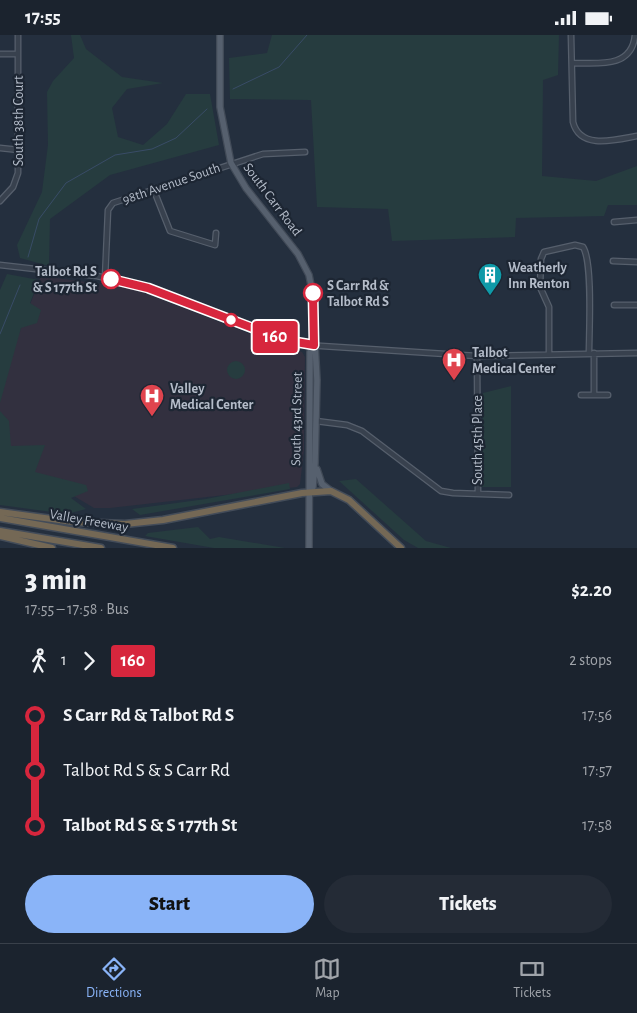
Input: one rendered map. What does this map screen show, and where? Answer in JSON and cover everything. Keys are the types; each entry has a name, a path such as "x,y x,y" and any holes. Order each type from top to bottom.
{"highway":[{"path":"0,512 74,522 141,523 310,492 331,491 349,500 401,548"},
{"name":"Valley Freeway","path":"0,518 173,548"},
{"path":"0,521 152,548"},
{"name":"Valley Freeway","path":"0,531 101,548"},
{"path":"0,536 52,548"}],"main road":[{"name":"South Carr Road","path":"220,35 220,107 231,163 246,188 298,254 309,275 314,305 314,345"},
{"name":"South 43rd Street","path":"310,492 313,487 316,463 317,353 314,345"},
{"name":"South 43rd Street","path":"309,548 310,352 314,345"},
{"path":"316,463 320,481 331,491"}],"street":[{"name":"South 38th Court","path":"0,201 16,181 19,149 18,35"},
{"path":"571,35 572,121 578,133 588,140 619,141 637,136"},
{"path":"572,63 615,62 625,57 632,49 635,35"},
{"path":"0,54 18,54"},
{"path":"0,148 19,149"},
{"name":"98th Avenue South","path":"105,278 108,210 111,205 153,188 231,163 273,152 305,152"},
{"path":"153,188 170,231 215,245 216,233"},
{"path":"614,222 637,220"},
{"path":"549,354 549,307 540,287 543,254 580,245 586,253 589,277 594,395"},
{"path":"613,261 637,262"},
{"path":"0,265 105,278 146,287 284,340 314,345 477,356 637,353"},
{"path":"614,305 637,305"},
{"name":"South 45th Place","path":"477,356 478,494"},
{"path":"581,395 608,395"},
{"path":"316,421 347,425 362,431 435,488 447,493 509,495"}],"shaded area":[{"name":"Valley Medical Center","path":"41,276 132,288 268,341 302,352 305,357 304,450 300,484 297,487 110,508 94,508 0,452 0,383"}],"green space":[{"path":"71,35 80,35 86,49 122,77 163,83 127,89 112,108 118,137 143,145 167,124 186,94 210,94 219,145 110,175 50,219 49,266 20,258 17,245 42,192 48,145 47,92 53,81 74,58"},
{"path":"272,35 559,35 558,75 543,80 542,176 596,181 637,166 637,205 608,205 604,216 516,218 515,237 392,241 388,209 317,207 311,100 230,99 229,58 267,53"},
{"path":"7,274 39,280 30,303 41,310 37,323 21,328 0,403 0,290"},
{"path":"236,361 242,364 245,370 242,376 236,379 230,376 227,370 230,364"},
{"path":"511,386 511,487 482,487 483,393"},
{"path":"0,411 9,421 11,446 45,445 35,472 86,485 88,491 71,498 86,509 67,514 0,505"},
{"path":"356,479 426,541 451,548 418,548 404,540 339,481"},
{"path":"289,483 290,489 140,515 132,509 206,499"},
{"path":"198,527 210,539 219,537 285,548 214,548 145,536 148,533"}],"waterway":[{"path":"233,89 279,67 307,35"},
{"path":"28,257 39,219 66,183 115,155 152,149 176,138 207,109"},
{"path":"0,334 20,285"}],"bus line":[{"name":"160","path":"111,279 148,288 284,340 314,345 315,314 313,293"}],"place":[{"name":"Talbot Rd S & S 177th St","path":"111,279"},
{"name":"S Carr Rd & Talbot Rd S","path":"313,293"},
{"name":"Weatherly Inn Renton","path":"490,296"},
{"name":"Talbot Medical Center","path":"454,381"},
{"name":"Valley Medical Center","path":"152,417"}]}
